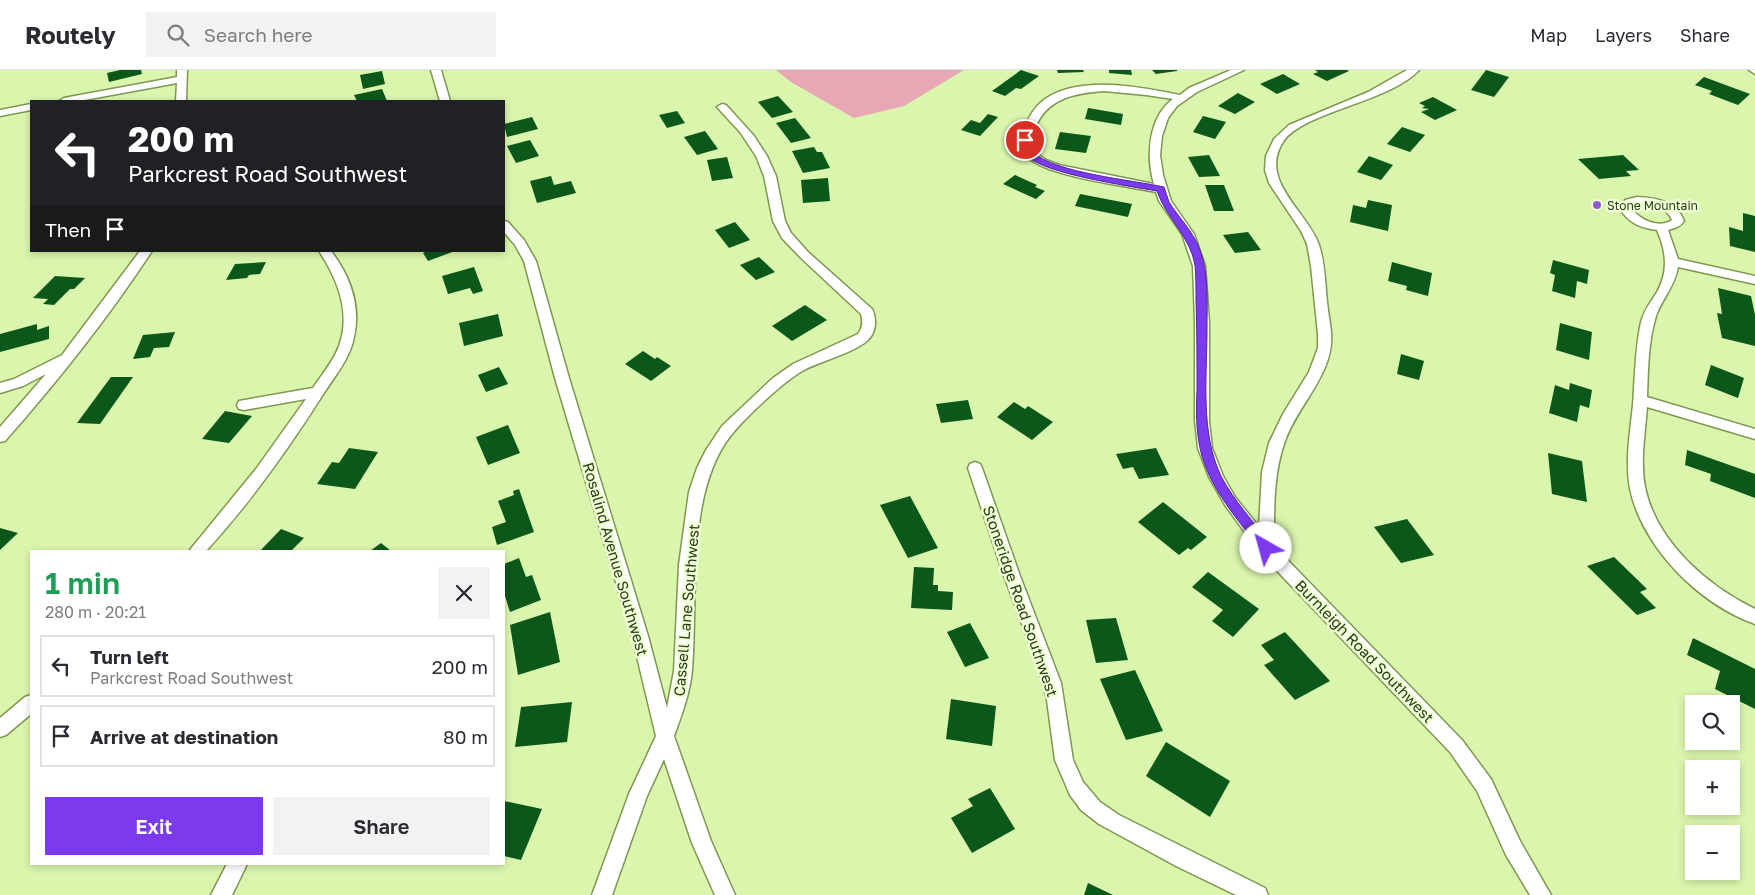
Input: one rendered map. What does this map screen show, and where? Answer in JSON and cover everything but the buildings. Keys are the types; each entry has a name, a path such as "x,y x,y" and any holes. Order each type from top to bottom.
{"street":[{"path":"436,70 445,100"},
{"name":"Burnleigh Road Southwest","path":"1239,70 1193,90 1181,98 1163,118 1155,155 1156,175 1165,201 1188,234 1196,250 1200,266 1202,421 1205,448 1216,477 1230,501 1266,548 1456,746 1484,785 1513,848 1541,895"},
{"path":"1266,548 1267,486 1272,456 1281,429 1319,369 1324,350 1325,334 1317,257 1304,226 1277,189 1271,165 1272,152 1282,135 1294,126 1367,96 1414,70"},
{"path":"69,100 182,75 180,100"},
{"path":"1161,189 1105,179 1044,164 1026,149 1025,140 1035,115 1044,105 1069,93 1083,90 1118,89 1181,98"},
{"path":"0,112 30,107"},
{"name":"Cassell Lane Southwest","path":"602,895 638,794 665,736 677,704 683,671 687,566 697,492 704,468 713,450 737,419 778,381 806,363 854,343 866,333 869,320 867,312 797,249 785,234 773,205 770,177 764,160 750,137 722,107"},
{"name":"Rosalind Avenue Southwest","path":"505,226 520,243 530,261 562,378 640,636 665,736 702,843 725,895"},
{"path":"1661,228 1670,246 1673,268 1667,285 1654,304 1648,320 1643,347 1636,449 1638,489 1646,512 1662,541 1678,561 1698,581 1723,600 1755,618"},
{"path":"0,437 44,388 145,252"},
{"path":"198,550 235,510 261,476 345,349 349,326 349,304 345,285 335,264 326,252"},
{"path":"1673,262 1755,280"},
{"path":"0,388 26,379 69,356"},
{"path":"244,405 318,392"},
{"path":"1640,400 1755,434"},
{"name":"Stoneridge Road Southwest","path":"975,468 1052,684 1060,722 1060,747 1063,764 1073,785 1088,804 1104,817 1168,852 1258,895"},
{"path":"0,729 30,704"},
{"path":"221,895 236,865"}],"shaded area":[{"path":"776,70 964,70 904,106 854,118 791,82"}],"place":[{"name":"Stone Mountain","path":"1597,205"}],"route":[{"path":"1025,140 1026,149 1044,164 1105,179 1161,189 1165,201 1188,234 1196,250 1200,266 1202,421 1205,448 1216,477 1230,501 1266,548"}]}
